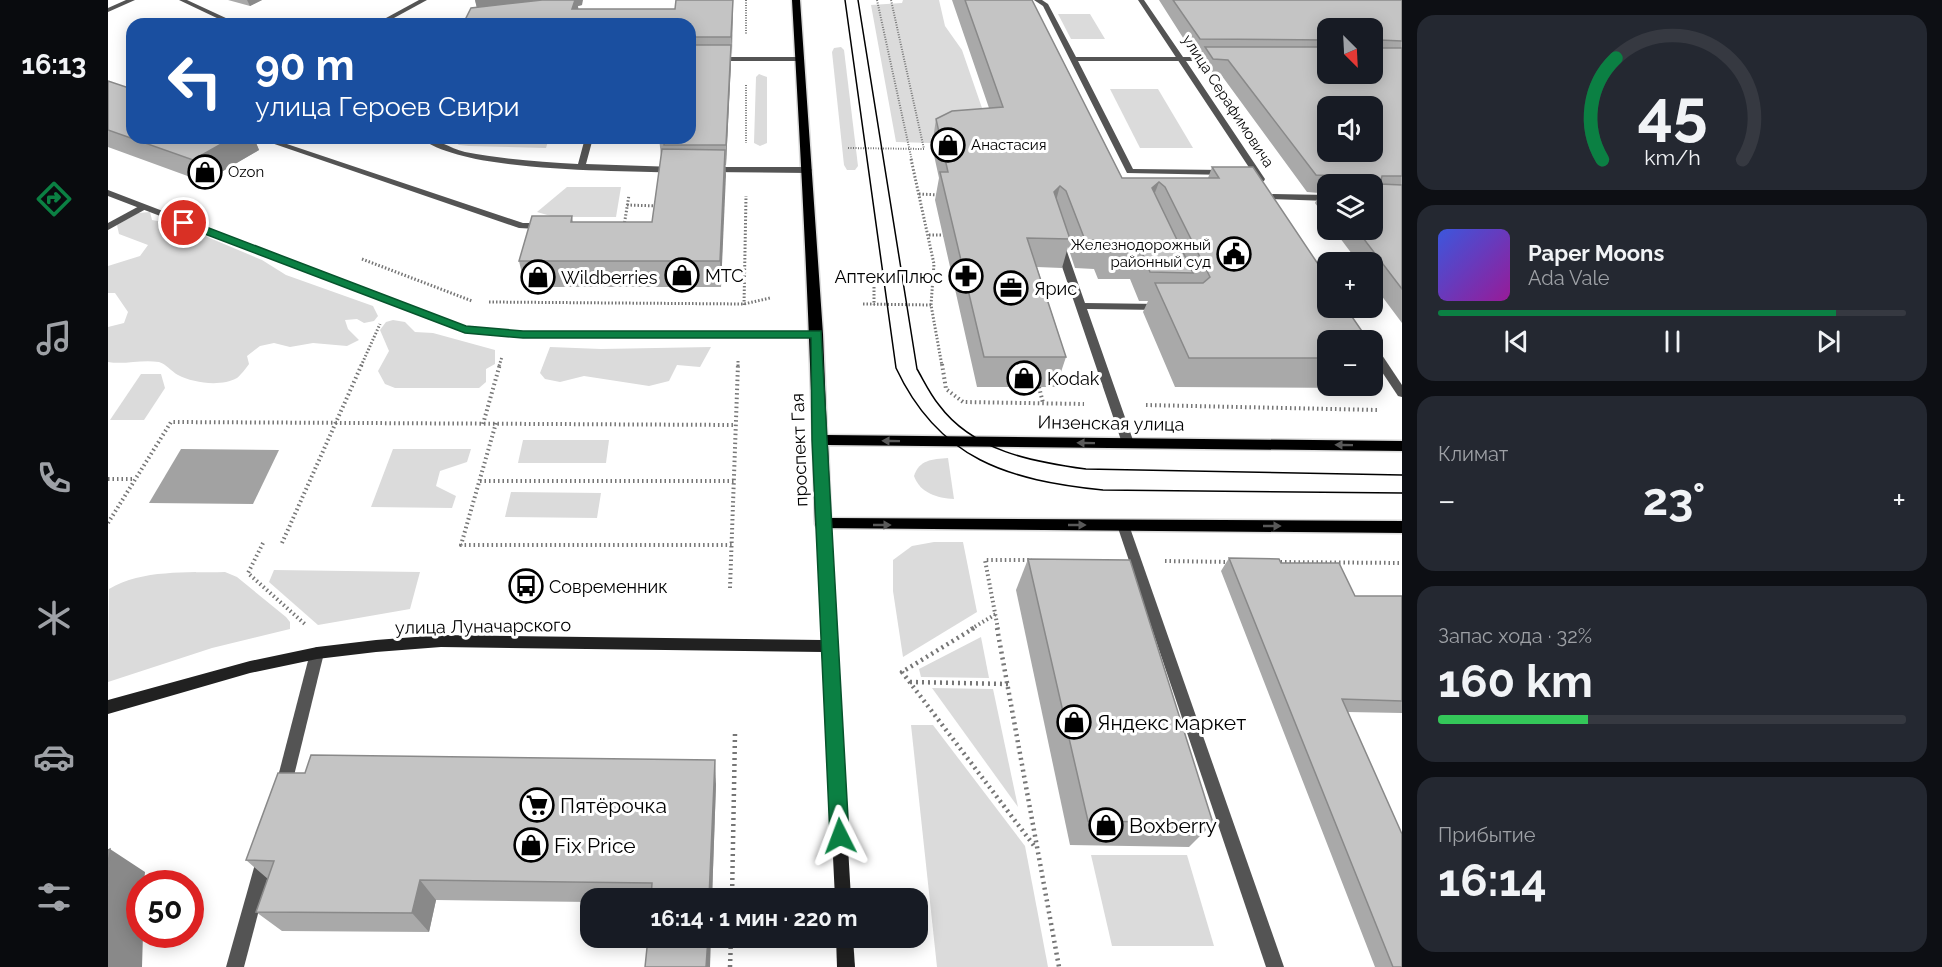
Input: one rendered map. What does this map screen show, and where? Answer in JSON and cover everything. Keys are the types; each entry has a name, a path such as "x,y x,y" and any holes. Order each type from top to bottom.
{"main road":[{"name":"проспект Гая","path":"796,0 817,334 823,524"},
{"name":"Инзенская улица","path":"819,440 1402,446"},
{"path":"823,524 1402,527"}],"street":[{"path":"108,10 132,0"},
{"path":"182,0 221,18"},
{"path":"390,18 424,0"},
{"path":"1036,0 1046,5 1130,171 1234,174"},
{"name":"улица Серафимовича","path":"1141,0 1279,206"},
{"path":"696,59 800,59"},
{"path":"1074,59 1227,59"},
{"path":"279,144 522,226 537,226"},
{"path":"438,144 459,153 494,159 634,170 690,170"},
{"path":"581,167 587,144"},
{"path":"701,170 808,170"},
{"path":"1246,174 1257,174"},
{"path":"108,194 465,330 523,334 817,334"},
{"path":"1273,197 1317,198"},
{"path":"108,227 143,207"},
{"path":"1057,235 1128,443"},
{"path":"1080,306 1167,307"},
{"path":"1383,364 1402,393"},
{"name":"проспект Гая","path":"823,524 842,888"},
{"path":"1122,525 1275,967"},
{"name":"улица Луначарского","path":"108,707 250,667 318,653 441,641 830,646"},
{"path":"280,800 318,653"},
{"path":"236,967 268,845"},
{"path":"845,948 846,967"}],"path":[{"path":"877,0 934,264 931,305 946,389 963,402 1390,410"},
{"path":"848,148 924,149 891,0"},
{"path":"624,227 634,170"},
{"path":"919,194 947,195"},
{"path":"627,205 659,206"},
{"path":"614,227 624,227 634,232"},
{"path":"360,258 474,302"},
{"path":"874,287 874,305"},
{"path":"486,302 744,304 770,298"},
{"path":"282,543 391,301"},
{"path":"863,304 931,305"},
{"path":"483,424 504,348"},
{"path":"730,588 738,358"},
{"path":"1039,387 1043,403"},
{"path":"108,523 171,422 736,425"},
{"path":"496,423 461,545 732,545"},
{"path":"108,479 135,479"},
{"path":"480,481 734,481"},
{"path":"263,543 248,573 306,625 318,653"},
{"path":"1042,560 985,560 1059,967"},
{"path":"1135,561 1239,562"},
{"path":"1274,562 1402,563"},
{"path":"996,614 902,672 1036,848"},
{"path":"910,682 1008,684"},
{"path":"732,888 735,734"},
{"path":"730,967 731,948"}],"shaded area":[{"path":"903,0 939,0 945,26 962,50 1013,198 961,137 931,137 931,143 896,142 871,5 902,3"},
{"path":"1058,14 1090,14 1105,39 1071,39"},
{"path":"841,47 844,50 858,166 855,170 847,170 844,165 832,52 834,48"},
{"path":"759,74 767,77 767,143 760,146 754,143 756,77"},
{"path":"1110,89 1158,89 1193,148 1140,148"},
{"path":"457,144 547,144 546,148"},
{"path":"567,187 621,187 616,217 554,217 537,212"},
{"path":"150,212 152,220 179,225 262,260 286,275 373,306 378,316 374,321 364,323 357,319 345,320 348,329 359,340 347,346 313,343 290,347 274,343 260,346 247,356 249,364 239,377 230,381 207,383 191,380 178,375 159,362 108,362 108,327 124,323 128,312 115,293 108,293 108,266 140,256 148,245 119,234 117,225 138,213"},
{"path":"393,320 405,322 415,332 433,333 495,350 495,364 486,369 486,382 479,388 395,388 385,384 378,371 389,351 380,330 386,322"},
{"path":"550,347 601,349 711,347 700,367 677,365 669,381 649,386 584,376 560,382 545,379 540,373"},
{"path":"141,374 161,374 165,388 144,420 110,420"},
{"path":"523,440 609,440 606,463 518,463"},
{"path":"181,449 279,450 253,504 149,503"},
{"path":"393,449 471,449 467,462 440,471 436,486 456,496 452,508 371,507"},
{"path":"948,458 954,499 930,494 920,487 914,476 923,464"},
{"path":"511,492 601,493 597,518 505,517"},
{"path":"934,542 963,542 977,612 903,657 893,591 893,560 912,546"},
{"path":"274,570 420,572 410,609 318,625 269,582"},
{"path":"225,572 237,577 286,617 290,622 290,629 212,648 108,682 109,589 150,575"},
{"path":"981,637 989,678 921,677 919,669"},
{"path":"932,688 993,689 1018,807"},
{"path":"911,725 933,725 1025,846 1048,967 937,967"},
{"path":"1091,855 1187,855 1214,946 1112,946"}],"building":[{"path":"542,0 575,0 572,9 675,9 676,0 733,0 731,37 696,37 696,18 466,18 471,8"},
{"path":"965,0 1032,0 1122,178 1219,178 1212,167 1253,167 1317,263 1317,318 1353,318 1361,330 1317,330 1317,358 1189,358 1155,283 1203,283 1210,277 1165,187 1159,182 1152,188 1193,273 1150,272 1141,250 1107,250 1104,240 1085,240 1066,191 1060,186 1054,192 1070,239 1027,238 1066,357 984,357 940,172 948,172 936,119 952,111 1003,107"},
{"path":"1173,0 1402,0 1402,41 1383,40 1383,18 1317,18 1317,40 1200,39"},
{"path":"696,45 731,45 726,145 664,145 696,144"},
{"path":"1205,47 1317,47 1317,84 1383,84 1383,48 1402,48 1402,176 1316,175 1228,60 1213,59"},
{"path":"108,81 126,87 126,136 108,130"},
{"path":"148,144 221,144 193,160"},
{"path":"662,149 725,150 720,261 519,261 532,216 572,216 571,222 652,222"},
{"path":"1383,184 1402,185 1402,289 1383,264 1383,252 1374,252 1365,240 1383,240"},
{"path":"1229,558 1279,559 1281,563 1339,563 1355,596 1402,596 1402,701 1342,699 1402,834 1402,967 1393,967"},
{"path":"1028,559 1130,560 1213,823 1088,821"},
{"path":"311,755 715,760 709,888 652,888 652,883 420,880 412,913 256,912 274,861 246,860 278,773 305,773"},
{"path":"110,849 108,887 108,850"},
{"path":"647,948 707,948 706,967 645,967"}],"tram line":[{"path":"845,0 896,368 913,399 933,424 955,444 980,460 1007,471 1037,480 1103,490 1402,493"},
{"path":"858,0 917,369 936,401 953,421 986,444 1005,452 1045,463 1086,469 1402,475"}],"place":[{"name":"Анастасия","path":"948,145"},
{"name":"Ozon","path":"205,172"},
{"name":"Железнодорожный районный суд","path":"1234,254"},
{"name":"МТС","path":"682,275"},
{"name":"АптекиПлюс","path":"966,276"},
{"name":"Wildberries","path":"538,277"},
{"name":"Ярис","path":"1011,288"},
{"name":"Kodak","path":"1024,378"},
{"name":"Современник","path":"526,586"},
{"name":"Яндекс маркет","path":"1074,722"},
{"name":"Пятёрочка","path":"537,805"},
{"name":"Boxberry","path":"1106,825"},
{"name":"Fix Price","path":"531,845"}],"route":[{"path":"184,223 465,330 523,334 817,334 819,440 840,836"}]}
